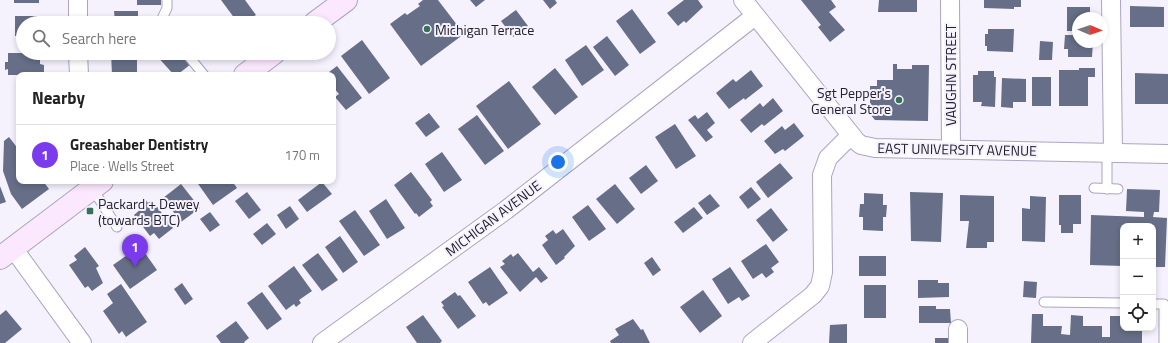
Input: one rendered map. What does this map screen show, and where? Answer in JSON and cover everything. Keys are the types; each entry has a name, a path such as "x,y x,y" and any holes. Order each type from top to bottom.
{"main road":[{"path":"324,16 346,0"},
{"path":"249,72 265,60"},
{"path":"6,253 88,187"}],"street":[{"path":"78,0 78,16"},
{"name":"EAST UNIVERSITY AVENUE","path":"743,0 851,135 861,145 868,147 1168,154"},
{"name":"VAUGHN STREET","path":"950,0 951,149"},
{"path":"1110,152 1111,0"},
{"name":"MICHIGAN AVENUE","path":"322,343 506,210 755,16"},
{"path":"78,60 79,72"},
{"path":"752,343 802,305 820,286 823,272 822,174 828,158 851,135"},
{"path":"6,253 82,343"}],"lane":[{"path":"164,16 167,8 167,0"},
{"path":"192,60 202,72"},
{"path":"1107,189 1110,152"},
{"path":"88,187 117,227"},
{"path":"1094,188 1118,189"},
{"path":"1044,302 1120,303"},
{"path":"1156,304 1164,304 1164,343"}],"building":[{"path":"14,0 39,0 39,3 14,3"},
{"path":"137,0 161,0 161,5 137,5"},
{"path":"221,0 245,0 256,15 254,16 233,16"},
{"name":"Michigan Terrace","path":"423,0 438,0 464,34 421,66 390,24 405,13 407,15 420,6 418,4"},
{"path":"470,0 485,0 476,7"},
{"path":"543,0 555,0 557,3 550,9"},
{"path":"684,0 698,0 703,7 686,23 684,21 678,26 667,13"},
{"path":"801,0 831,0 836,7 829,12 845,30 830,42 818,27 821,25"},
{"path":"879,0 917,0 917,12 878,12"},
{"path":"984,0 1021,0 1021,7 1014,7 1014,9 984,8"},
{"path":"1130,6 1164,7 1164,27 1130,27"},
{"path":"1067,7 1090,7 1090,12 1072,12 1072,31 1067,31"},
{"path":"632,9 656,42 640,54 616,21"},
{"path":"516,10 528,26 513,37 501,21"},
{"path":"114,11 138,11 138,16 114,16"},
{"path":"15,16 16,16 16,36"},
{"path":"988,29 1014,29 1013,52 987,51 987,46 985,46 985,34 988,34"},
{"path":"1065,35 1072,35 1072,48 1093,48 1092,57 1068,57 1068,49 1064,49"},
{"path":"607,36 629,65 615,76 593,47"},
{"path":"362,40 390,78 369,94 341,56"},
{"path":"1040,41 1053,42 1052,60 1039,60"},
{"path":"586,45 604,70 582,86 565,60"},
{"path":"8,53 16,53 16,60 40,60 40,64 44,65 44,72 16,72 16,75 8,75 8,69 5,70 5,62 8,62"},
{"path":"111,60 137,60 137,72 112,72"},
{"path":"160,60 188,60 191,64 181,72 171,72"},
{"name":"Sgt Pepper's General Store","path":"893,64 897,64 897,69 912,69 912,65 929,65 928,121 875,120 870,114 870,86 877,86 877,80 893,80"},
{"path":"337,66 362,98 346,110 336,98 339,94 336,90 336,72 329,72"},
{"path":"555,68 578,97 555,115 532,87"},
{"path":"1079,68 1095,68 1095,77 1088,77 1088,106 1059,106 1059,70 1079,70"},
{"path":"751,70 763,86 745,100 744,98 729,109 716,93 733,79 736,82"},
{"path":"978,71 994,71 994,77 996,77 995,107 981,106 982,102 973,102 973,75 978,75"},
{"path":"1135,73 1168,74 1168,104 1135,104"},
{"path":"1032,77 1051,77 1051,106 1032,106"},
{"path":"1002,78 1026,79 1026,102 1013,102 1013,108 1001,107"},
{"path":"509,81 541,124 508,149 476,106"},
{"path":"773,98 783,111 764,126 762,124 751,133 740,120 760,103 763,107"},
{"path":"707,112 715,123 707,130 713,137 706,142 688,120 695,115 698,119"},
{"path":"429,113 440,127 426,137 415,123"},
{"path":"477,115 504,151 485,165 458,129"},
{"path":"794,123 804,136 785,151 783,149 775,154 764,141 782,126 785,130"},
{"path":"675,124 696,156 676,169 655,137"},
{"path":"9,137 16,146 16,184 45,184 49,189 22,209 11,194 3,171 4,141"},
{"path":"442,152 462,180 444,192 425,164"},
{"path":"780,163 793,178 768,198 756,182"},
{"path":"646,165 658,181 641,194 629,178"},
{"path":"411,172 432,200 430,202 433,206 419,217 416,213 415,214 394,185"},
{"path":"181,184 200,208 181,222 163,198"},
{"path":"198,184 234,184 237,188 213,205"},
{"path":"319,184 324,184 332,194 307,212 298,200"},
{"path":"615,184 635,209 617,224 596,199"},
{"path":"0,186 6,202 0,204"},
{"path":"751,187 761,199 748,209 739,197"},
{"path":"1127,189 1160,190 1159,212 1154,212 1153,217 1167,218 1165,267 1156,267 1156,223 1120,223 1120,266 1090,265 1091,215 1144,217 1144,212 1126,211"},
{"path":"247,192 261,210 249,219 235,201"},
{"path":"910,192 943,193 941,242 911,241"},
{"path":"864,193 883,194 883,205 887,205 886,217 883,217 883,231 863,230 863,217 859,217 860,204 864,204"},
{"path":"710,194 720,206 707,215 698,203"},
{"path":"960,195 994,196 994,242 987,242 987,248 966,248 969,221 960,221"},
{"path":"1059,195 1081,195 1081,224 1073,224 1073,233 1061,233 1061,225 1059,225"},
{"path":"1030,196 1046,197 1045,242 1022,241 1022,208 1030,209"},
{"path":"145,199 148,203 152,200 173,228 159,239 154,233 150,236 134,215 142,208 138,203"},
{"path":"386,199 405,228 387,239 369,211"},
{"path":"588,205 606,229 589,241 572,217"},
{"path":"290,206 299,219 286,229 277,215"},
{"path":"694,207 703,218 683,233 674,222"},
{"path":"771,208 788,230 773,242 756,220"},
{"path":"355,210 380,245 364,256 339,221"},
{"path":"210,212 220,225 210,232 200,219"},
{"path":"267,223 276,234 262,245 253,234"},
{"path":"563,229 575,246 564,257 565,258 556,265 542,245 548,240 545,236 553,230 556,234"},
{"path":"340,236 358,262 343,273 325,247"},
{"path":"766,244 779,262 771,268 774,272 766,278 762,273 753,279 741,261"},
{"path":"140,246 157,270 130,289 113,265"},
{"path":"85,247 99,266 96,268 103,283 92,291 88,286 85,288 69,265 77,260 74,256"},
{"path":"318,253 338,280 322,291 302,265"},
{"path":"518,253 533,272 539,267 548,278 541,283 536,277 520,292 500,267 505,264 502,261 511,254 513,257"},
{"path":"859,256 886,256 886,276 859,276"},
{"path":"652,257 661,270 653,276 644,263"},
{"path":"294,266 312,291 299,300 301,303 296,307 294,304 286,310 268,286"},
{"path":"490,267 508,293 489,306 486,302 483,304 468,282"},
{"path":"730,267 750,296 742,301 739,297 728,304 712,279"},
{"path":"918,280 938,280 938,283 949,283 949,297 918,298"},
{"path":"1024,281 1037,282 1036,298 1023,297"},
{"path":"182,283 193,299 185,305 174,289"},
{"path":"121,284 147,322 126,337 122,331 119,334 103,311 113,303 107,294"},
{"path":"864,285 886,285 886,318 864,318"},
{"path":"703,290 722,316 700,333 680,307"},
{"path":"262,292 282,319 267,330 247,303"},
{"path":"455,292 458,296 460,295 476,316 458,329 442,307 444,306 441,302"},
{"path":"919,306 936,306 936,309 950,309 951,323 919,323"},
{"path":"6,310 22,329 5,343 0,343 0,315"},
{"path":"1032,314 1043,314 1043,326 1062,326 1061,334 1070,335 1071,315 1083,316 1083,326 1102,326 1102,337 1110,337 1110,316 1120,316 1120,331 1142,331 1142,343 1031,343"},
{"path":"423,315 442,341 440,343 417,343 406,327"},
{"path":"633,319 641,330 643,329 650,343 611,343 610,341 619,335 615,329"},
{"path":"236,321 249,338 244,342 245,343 221,343 216,336"},
{"path":"847,324 847,343 829,343 830,325"},
{"path":"935,338 949,338 948,343 935,343"}],"place":[{"name":"Michigan Terrace","path":"427,29"},
{"name":"Sgt Pepper's General Store","path":"899,100"},
{"name":"Packard + Dewey (towards BTC)","path":"90,211"},
{"name":"Greashaber Dentistry","path":"135,267"}]}
